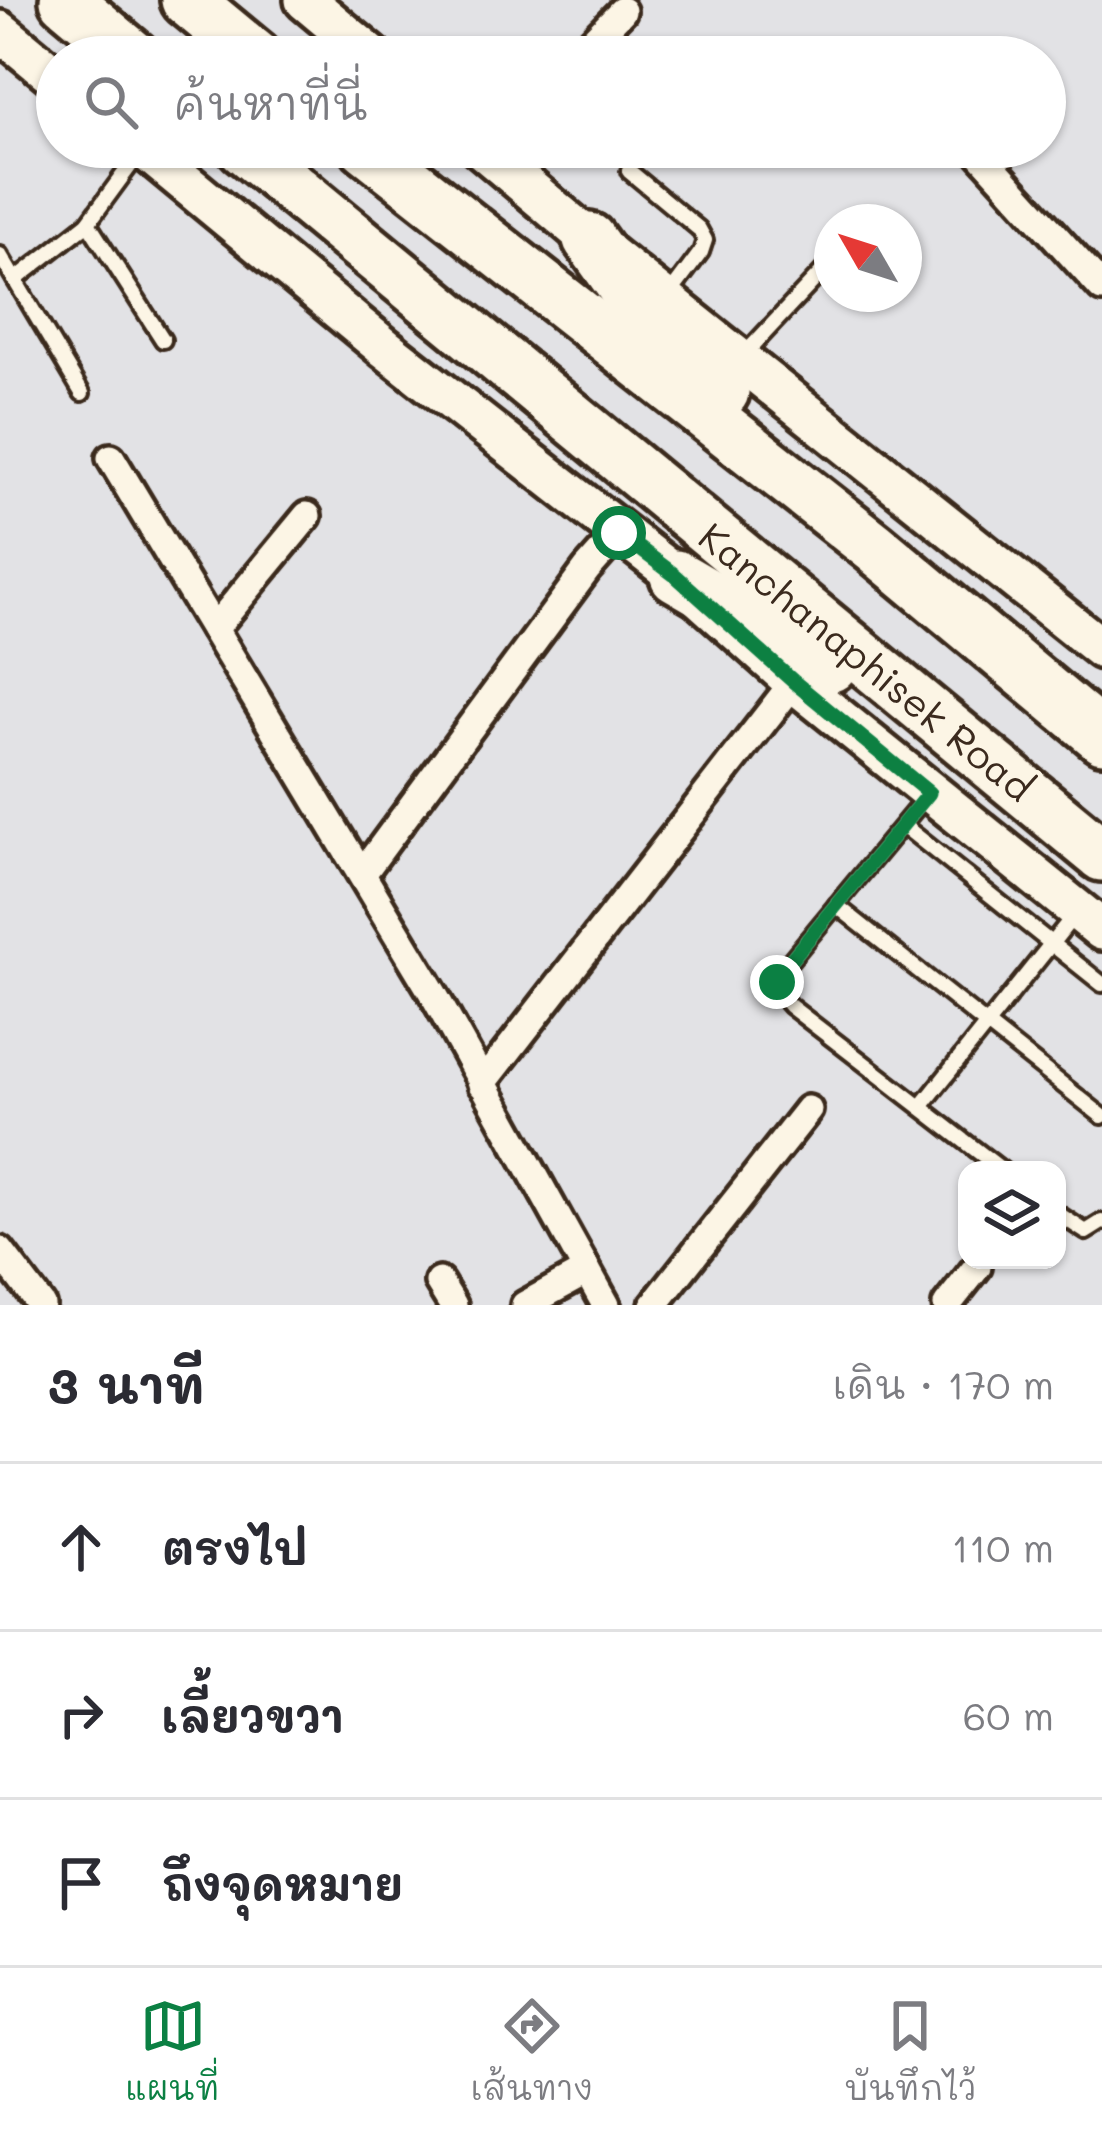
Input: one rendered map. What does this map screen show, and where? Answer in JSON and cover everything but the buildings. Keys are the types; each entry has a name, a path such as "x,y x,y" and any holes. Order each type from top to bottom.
{"highway":[{"path":"66,0 109,36"},
{"path":"187,0 231,36"},
{"name":"Kanchanaphisek Road","path":"268,168 1102,855"},
{"path":"393,168 874,547 1102,736"},
{"path":"589,239 626,291 674,345 839,502 874,547"},
{"path":"676,576 961,742"}],"main road":[{"path":"305,0 348,36"},
{"path":"0,31 36,61"},
{"path":"167,168 385,348 676,576 794,682 1090,920"},
{"path":"508,168 589,239 1102,650"}],"street":[{"path":"598,36 622,11"},
{"path":"995,168 1097,272"},
{"path":"111,458 362,874 606,1305"},
{"path":"214,629 307,516"},
{"path":"362,874 587,569 619,533"},
{"path":"482,1084 794,682"},
{"path":"654,1305 808,1110"},
{"path":"0,1251 41,1305"},
{"path":"946,1305 975,1269"},
{"path":"525,1305 586,1271"}],"lane":[{"path":"15,280 88,223 128,168"},
{"path":"629,171 705,240 666,300"},
{"path":"88,223 163,340"},
{"path":"0,255 82,392"},
{"path":"739,359 814,280"},
{"path":"929,793 784,968 777,991 790,1006 990,1161"},
{"path":"904,826 1102,984"},
{"path":"836,905 1102,1117"},
{"path":"920,1107 1053,945 1090,920"},
{"path":"1066,1219 1086,1232 1102,1222"}],"route":[{"path":"619,533 676,576 794,682 929,793 777,982"}]}
